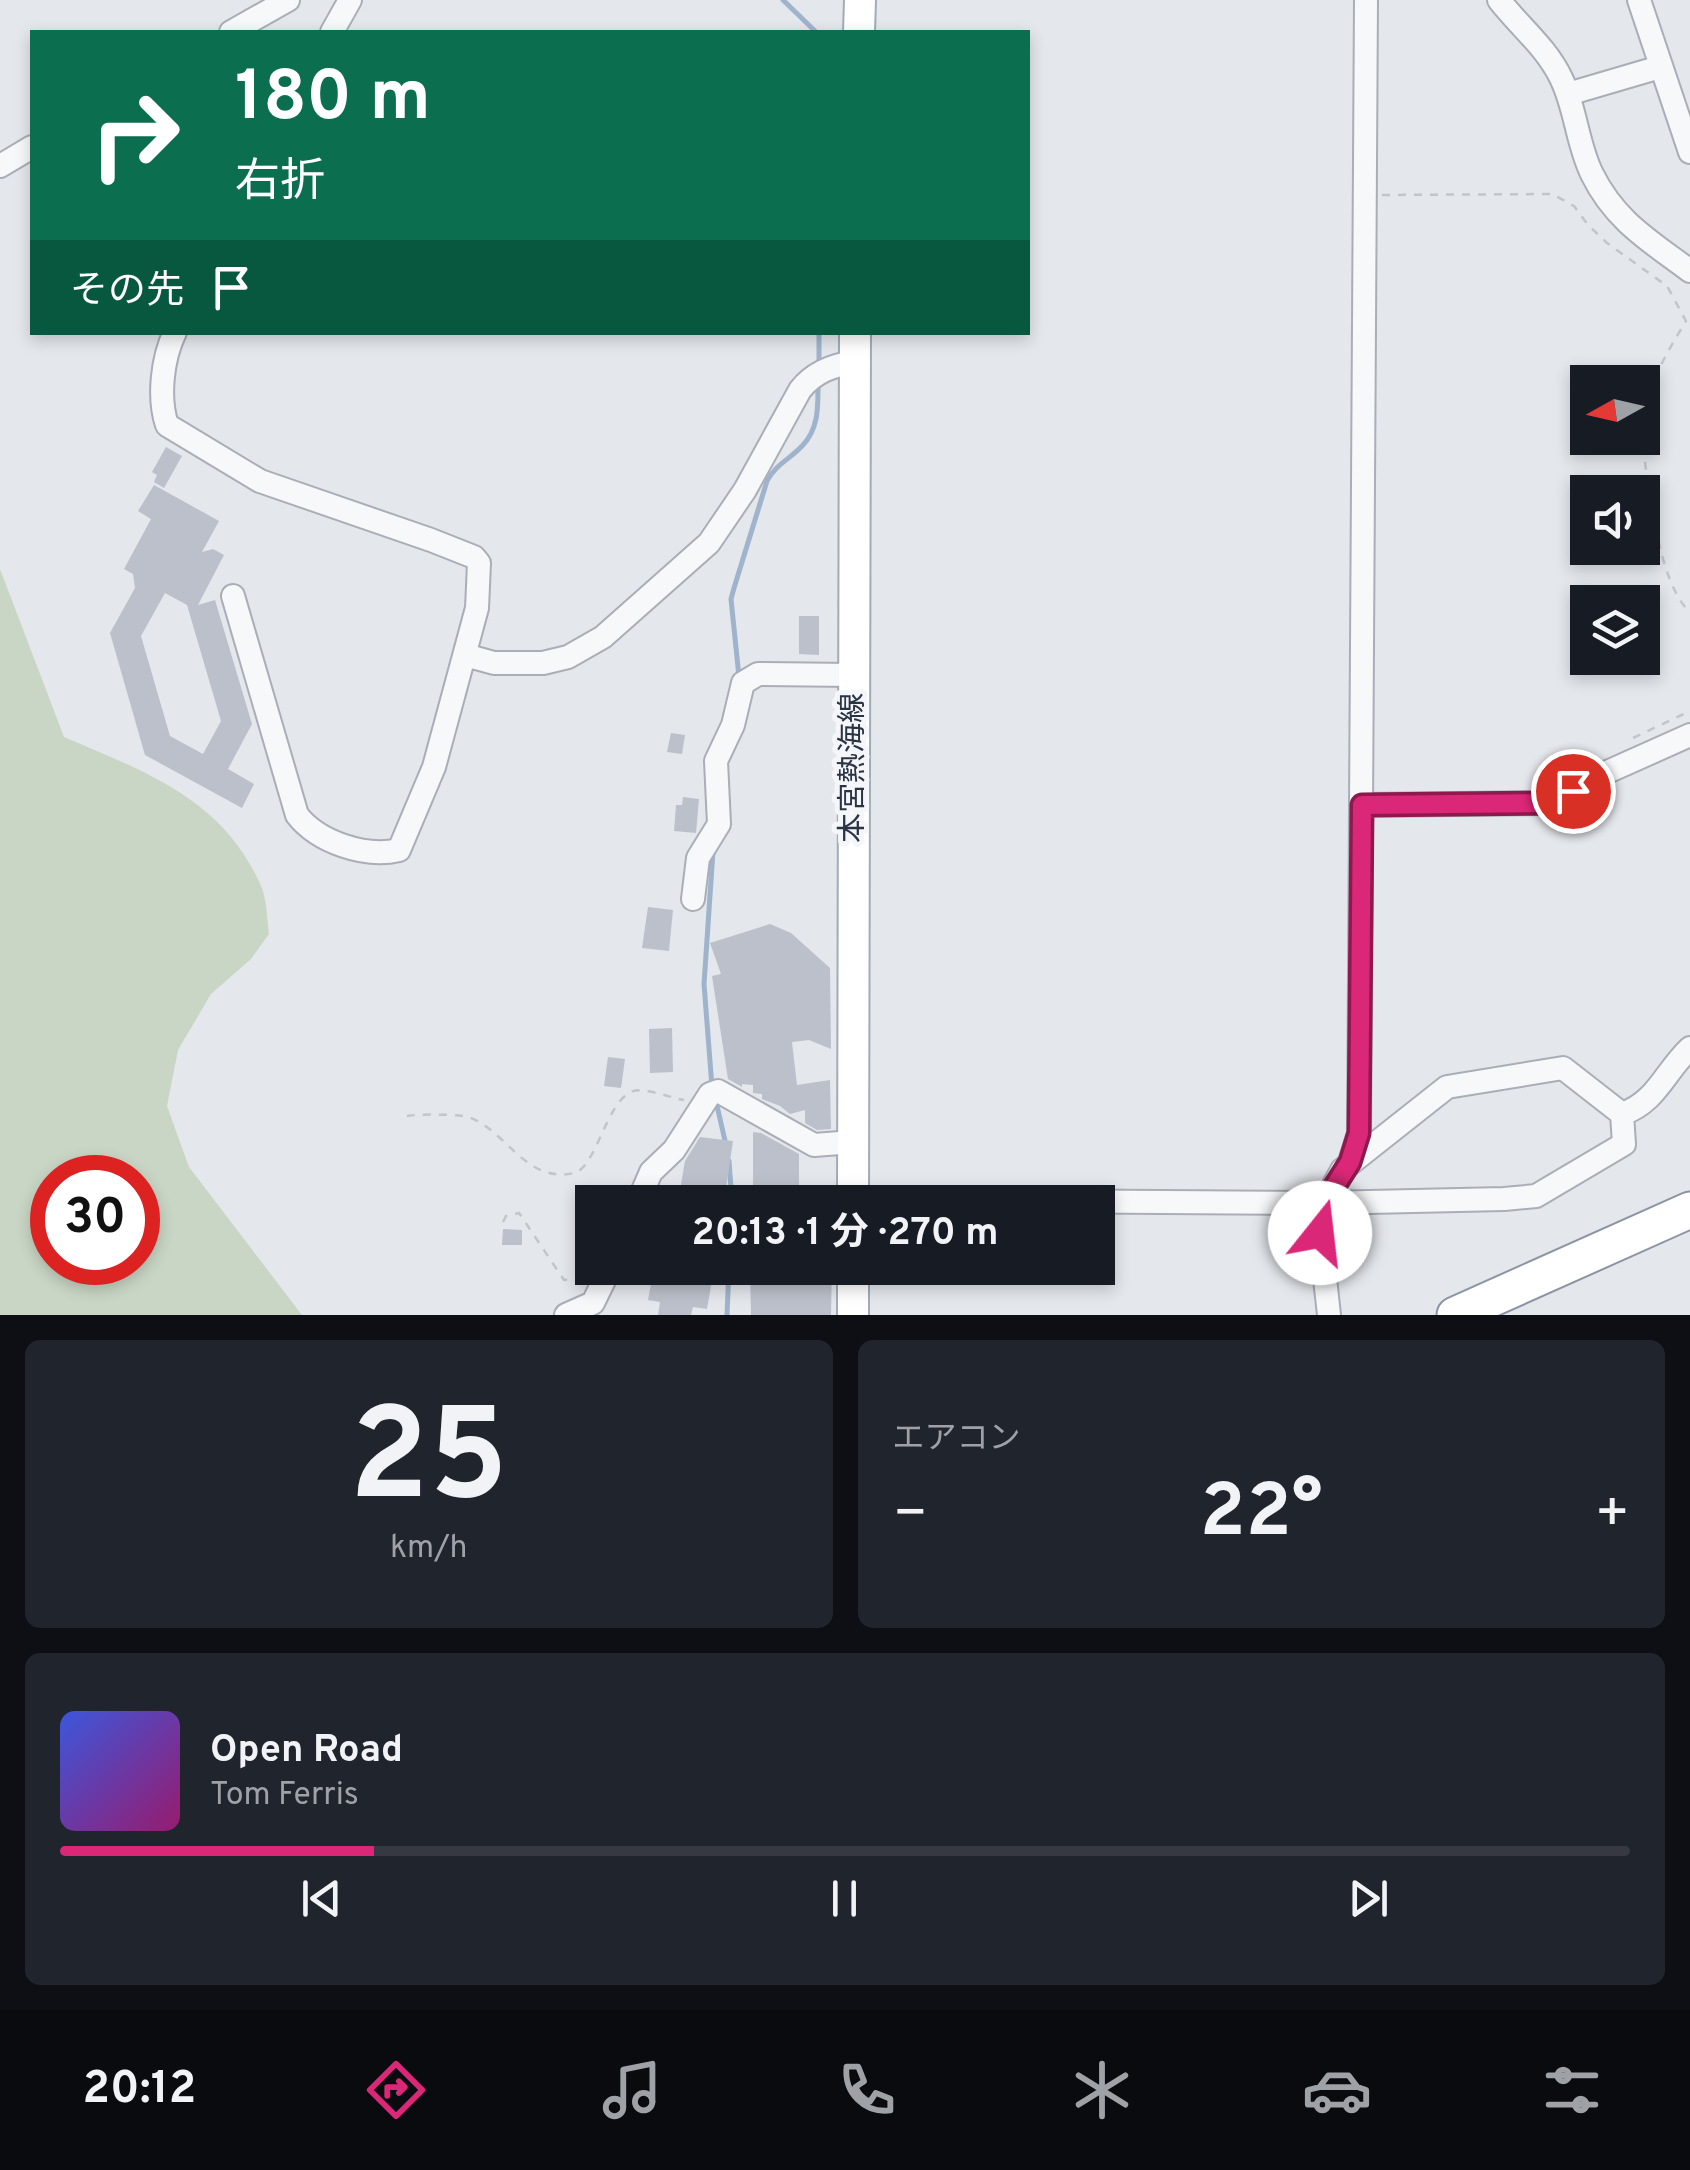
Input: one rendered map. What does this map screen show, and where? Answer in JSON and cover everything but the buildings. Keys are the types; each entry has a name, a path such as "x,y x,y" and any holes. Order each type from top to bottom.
{"highway":[{"path":"1455,1315 1681,1214"}],"main road":[{"path":"859,30 860,0"},
{"name":"本宮熱海線","path":"853,1185 855,347"},
{"path":"852,1315 853,1285"}],"street":[{"path":"236,30 288,0"},
{"path":"333,30 350,0"},
{"path":"1324,1314 1320,1233 1324,1203 1350,1162 1359,1133 1366,0"},
{"path":"1499,0 1536,39 1561,76 1591,172 1611,206 1631,229 1690,270"},
{"path":"1639,0 1690,152"},
{"path":"1568,94 1660,66"},
{"path":"0,166 30,148"},
{"path":"174,335 163,380 162,406 167,426 260,481 474,557 480,573 479,590 465,655 434,767 398,850 362,849 318,835 297,815 233,596"},
{"path":"465,655 494,662 542,663 568,657 603,637 708,543 745,490 810,377 840,364 855,347"},
{"path":"692,898 698,858 720,824 716,761 732,725 743,683 758,674 854,675"},
{"path":"1362,805 1555,803 1585,782 1690,735"},
{"path":"1622,1114 1639,1108 1655,1093 1690,1048"},
{"path":"1115,1202 1324,1203 1536,1196 1624,1144 1622,1114 1563,1068 1447,1086 1350,1162"},
{"path":"645,1185 651,1172 674,1150 710,1094 720,1092 814,1145 853,1142"},
{"path":"566,1315 593,1303 602,1285"}],"path":[{"path":"1366,196 1552,194 1574,206 1607,242 1667,286 1686,321 1660,368"},
{"path":"1646,455 1657,539 1672,590 1690,612"},
{"path":"406,1116 470,1118 529,1164 553,1173 575,1173 584,1166 606,1124 633,1090 705,1104"},
{"path":"502,1222 506,1216 519,1213 564,1280 575,1278"}],"green space":[{"path":"0,569 64,737 153,777 204,810 246,857 262,888 269,934 251,959 211,994 178,1050 167,1106 189,1167 302,1315 0,1315"}],"waterway":[{"path":"783,0 814,30"},
{"path":"819,335 819,363"},
{"path":"739,677 731,599 767,481 812,432 818,384"},
{"path":"712,1087 704,984 713,851"},
{"path":"715,1097 726,1145"},
{"path":"729,1161 731,1185"},
{"path":"727,1315 728,1285"}],"route":[{"path":"1320,1233 1324,1203 1350,1162 1359,1133 1362,805 1555,803 1573,791"}]}
